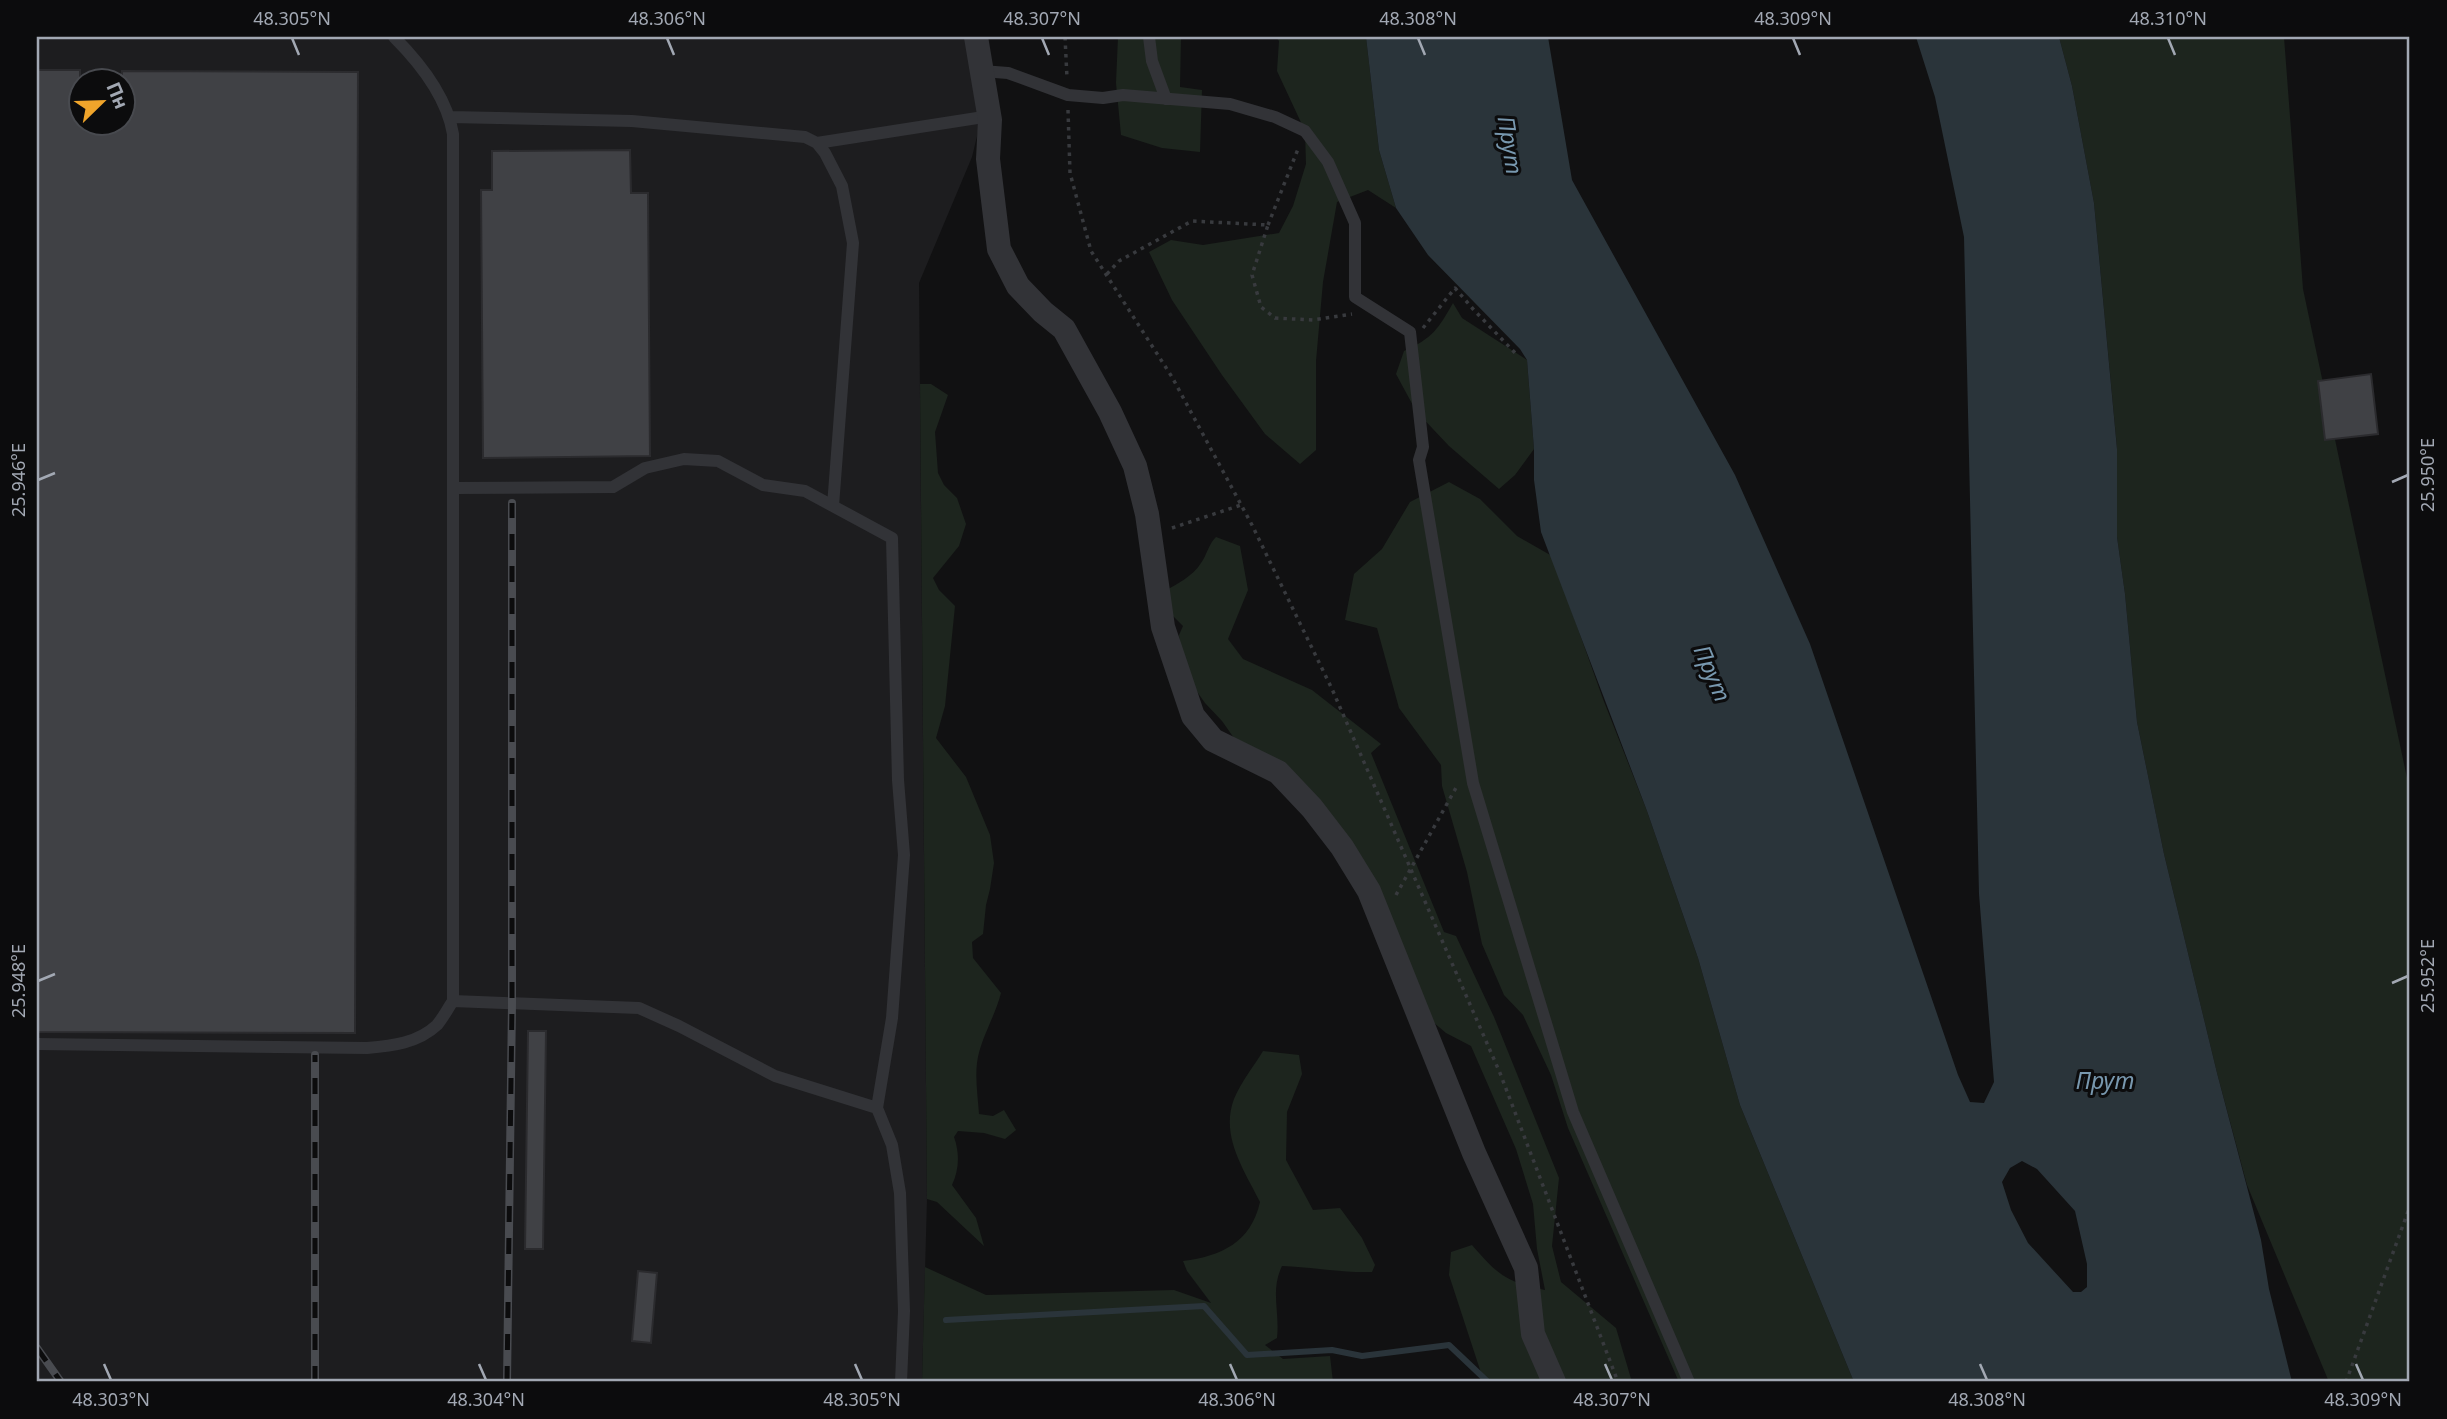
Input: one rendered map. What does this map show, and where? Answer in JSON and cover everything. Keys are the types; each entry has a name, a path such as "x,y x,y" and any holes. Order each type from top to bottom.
{"street":[{"path":"976,37 990,116 988,159 999,249 1018,286 1064,329 1110,412 1135,466 1151,536 1163,627 1193,716 1213,740 1278,772 1312,808 1342,847 1369,891 1475,1153 1526,1268 1533,1334 1554,1382"}],"lane":[{"path":"37,1044 368,1048 399,1045 418,1037 437,1024 453,1001 453,134 450,117 425,73 394,37"},
{"path":"1149,37 1152,61 1166,99"},
{"path":"982,71 1008,73 1068,95 1103,98 1123,95 1230,104 1275,117 1306,131 1328,162 1355,223 1355,297 1410,331 1423,447 1419,460 1477,796 1573,1112 1689,1382"},
{"path":"817,143 990,116"},
{"path":"450,117 632,121 805,137 817,143 842,186 853,243 833,506"},
{"path":"453,488 613,487 645,468 684,460 718,461 763,485 805,492 892,538 898,780 904,855 892,1018 877,1108 892,1145 900,1193 904,1311 901,1382"},
{"path":"453,1001 639,1008 775,1076 877,1108"}],"path":[{"path":"1065,37 1070,173 1091,251 1172,377 1241,505 1332,689 1500,1073 1618,1382"},
{"path":"1306,131 1268,225 1252,275 1261,307 1276,318 1313,320 1354,314"},
{"path":"1107,274 1119,261 1192,221 1268,225"},
{"path":"1410,331 1425,328 1455,288 1518,356"},
{"path":"1151,536 1241,505"},
{"path":"1381,922 1470,763"},
{"path":"2346,1382 2410,1206"}],"shaded area":[{"path":"37,37 970,37 980,124 972,157 919,283 927,1199 922,1382 37,1382"},
{"path":"1118,37 1181,37 1180,87 1202,90 1200,152 1162,148 1121,135 1116,83"},
{"path":"1276,37 1366,37 1379,150 1396,208 1368,190 1337,202 1323,282 1316,361 1316,450 1300,464 1265,434 1222,375 1172,300 1149,252 1171,240 1203,245 1279,233 1293,206 1306,164 1305,131 1277,71 1279,41"},
{"path":"2059,37 2284,37 2303,289 2410,792 2410,1382 2329,1382 2247,1185 2217,1073 2164,854 2137,722 2117,537 2117,448 2094,203 2072,86"},
{"path":"1453,303 1462,318 1527,360 1534,449 1515,475 1499,489 1449,446 1416,411 1396,374 1404,351 1434,332"},
{"path":"920,384 931,384 948,395 935,432 938,473 944,485 957,498 966,524 959,546 933,578 939,590 955,606 945,706 936,738 966,777 990,835 994,863 983,934 972,942 973,958 1001,993 977,1063 979,1114 993,1116 1004,1110 1016,1130 1005,1139 984,1133 958,1131 954,1137 958,1162 952,1185 976,1218 984,1246 937,1202 927,1199"},
{"path":"1449,482 1480,499 1517,536 1552,556 1603,699 1647,811 1698,958 1740,1105 1854,1382 1679,1382 1568,1128 1551,1075 1523,1015 1504,995 1482,944 1467,872 1442,786 1441,765 1399,708 1377,628 1345,620 1354,574 1382,549 1410,502"},
{"path":"1216,537 1240,546 1248,590 1228,639 1243,659 1312,690 1381,744 1371,753 1444,932 1456,936 1494,1017 1559,1178 1552,1246 1561,1282 1616,1328 1632,1382 1484,1382 1449,1275 1451,1252 1472,1245 1504,1276 1545,1290 1537,1249 1533,1204 1516,1149 1471,1046 1446,1033 1426,1016 1375,888 1241,748 1193,686 1181,654 1179,635 1183,626 1164,607 1163,592 1194,572"},
{"path":"1263,1051 1299,1055 1302,1074 1287,1112 1286,1160 1313,1210 1340,1208 1362,1238 1375,1265 1372,1272 1282,1266 1278,1275 1277,1338 1265,1345 1283,1359 1330,1356 1333,1382 922,1382 925,1267 986,1295 1174,1290 1211,1303 1187,1271 1183,1261 1210,1255 1233,1245 1250,1227 1256,1216 1260,1202 1236,1152 1230,1113 1237,1093"}],"water":[{"name":"Прут","path":"1366,37 1548,37 1572,180 1735,475 1810,644 1958,1075 1970,1102 1984,1103 1994,1082 1979,894 1964,237 1935,97 1916,37 2059,37 2072,86 2094,203 2117,449 2117,537 2137,722 2164,854 2261,1240 2269,1289 2292,1382 1854,1382 1740,1105 1698,958 1647,811 1541,532 1534,480 1527,360 1520,349 1428,255 1396,208 1379,150","holes":["2022,1161 2037,1169 2075,1211 2087,1264 2087,1287 2081,1292 2073,1292 2028,1243 2011,1210 2002,1182 2010,1168"]}],"building":[{"path":"37,70 66,70 66,136 136,136 136,71 358,72 355,1033 37,1032"},
{"path":"630,150 631,193 648,193 650,456 483,458 481,190 492,190 492,151"},
{"path":"2371,374 2378,434 2325,440 2318,381"},
{"path":"528,1031 546,1031 543,1249 525,1249"},
{"path":"638,1271 657,1273 651,1343 632,1341"}],"waterway":[{"path":"946,1320 1204,1306 1247,1355 1332,1350 1362,1356 1449,1345 1488,1382"}],"railway":[{"path":"507,1382 512,1004 512,503"},
{"path":"315,1055 315,1382"},
{"path":"37,1348 61,1382"}]}
